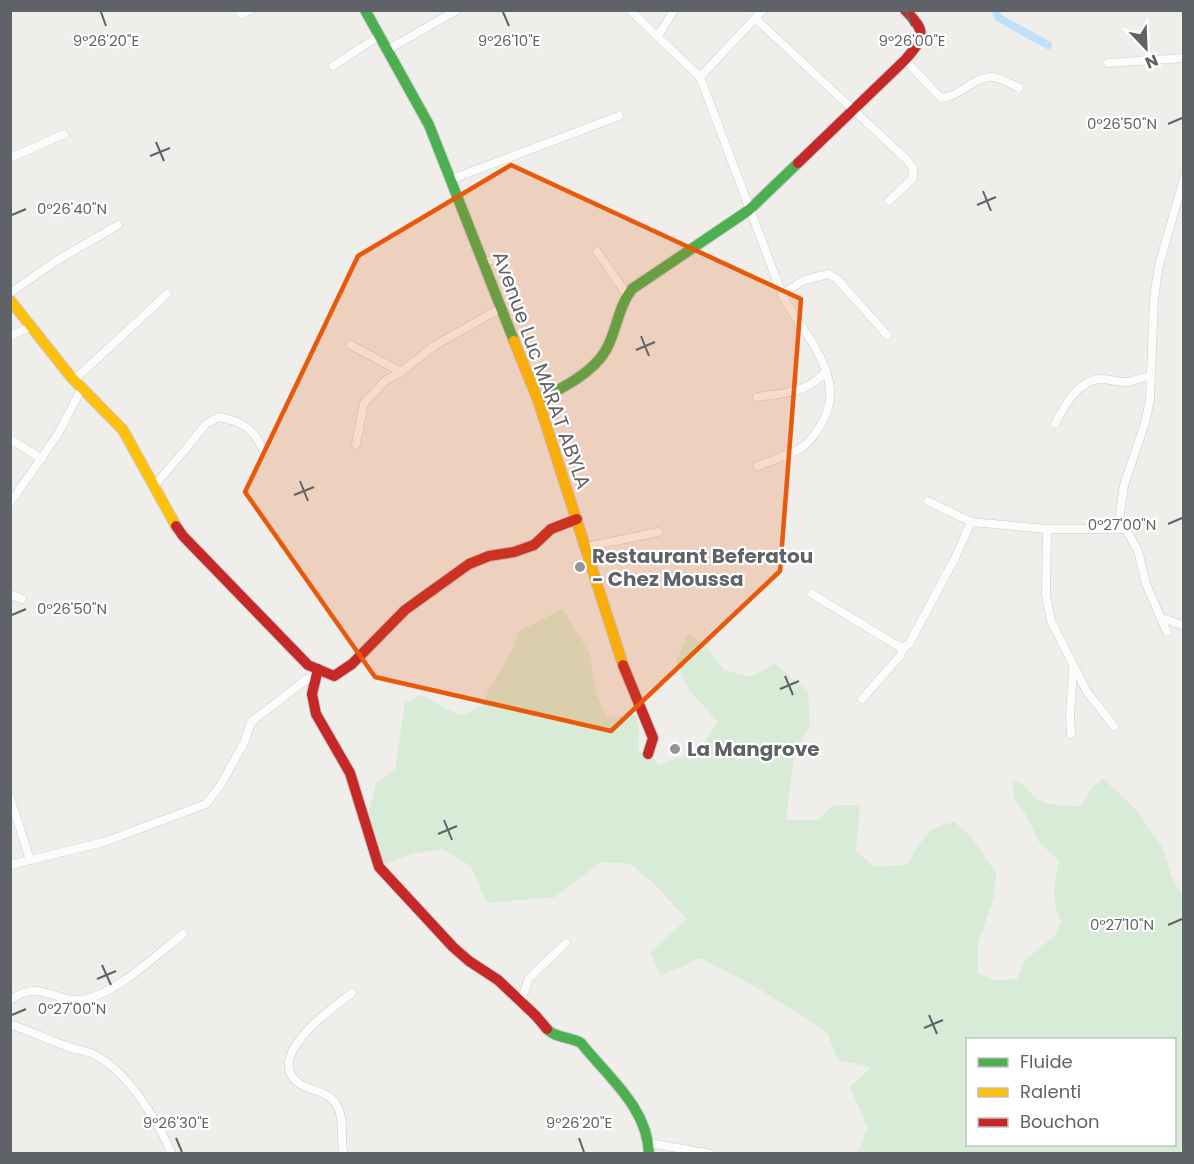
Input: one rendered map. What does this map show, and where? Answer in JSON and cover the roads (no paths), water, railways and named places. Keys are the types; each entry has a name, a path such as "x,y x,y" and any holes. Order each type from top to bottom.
{"street":[{"path":"241,14 250,10"},
{"name":"Avenue Luc MARAT ABYLA","path":"365,10 429,125 538,400 627,676 653,738 648,754"},
{"path":"387,50 457,10"},
{"path":"630,10 700,77 782,294 816,348 831,388 826,419 810,441 800,449 758,466"},
{"path":"658,36 674,10"},
{"path":"700,77 763,10"},
{"path":"538,400 562,388 601,358 607,349 627,295 632,289 749,210 905,60 922,41 923,36 920,25 905,10"},
{"path":"756,19 854,109 913,168 913,178 889,201"},
{"path":"333,66 379,36"},
{"path":"1108,63 1184,58"},
{"path":"905,60 941,98 950,97 989,77 999,78 1019,88"},
{"path":"452,180 619,116"},
{"path":"10,158 64,134"},
{"path":"1118,527 1124,484 1145,423 1150,399 1157,273 1184,178"},
{"path":"10,293 56,261 118,225"},
{"path":"597,251 627,295"},
{"path":"483,263 504,256"},
{"path":"782,294 804,280 829,274 854,296 887,335"},
{"path":"10,504 58,434 78,384 167,294"},
{"path":"10,300 78,384 123,430 183,536 317,672 334,676 352,664 405,610 469,564 534,544 552,529 577,519"},
{"path":"356,444 364,403 386,380 401,372 434,346 501,308"},
{"path":"10,336 30,327"},
{"path":"351,345 401,372"},
{"path":"757,397 795,392 819,381 826,371"},
{"path":"1055,424 1070,399 1080,388 1091,381 1101,379 1131,382 1141,376 1150,377"},
{"path":"153,486 206,424 219,417 243,425 256,436 263,450"},
{"path":"10,439 42,459"},
{"path":"928,501 971,522 1047,529 1118,527 1126,529 1138,551 1146,584 1167,632"},
{"path":"862,699 900,656 904,647 909,644 932,604 971,522"},
{"path":"1047,529 1048,609 1051,621 1087,692 1114,726"},
{"path":"586,547 658,532"},
{"path":"10,594 22,599"},
{"path":"812,594 898,646 904,647"},
{"path":"1160,617 1184,626"},
{"path":"1071,734 1073,667"},
{"path":"10,865 104,842 206,804 220,786 245,741 251,722 317,672"},
{"path":"317,672 312,694 316,714 350,773 379,867 453,947 468,961 498,980 536,1016 550,1033 581,1043 640,1114 646,1128 649,1148 711,1154"},
{"path":"10,797 30,860"},
{"path":"10,1000 31,990 74,1000 87,999 125,980 183,934"},
{"path":"521,1001 529,978 566,943"},
{"path":"344,1154 340,1112 334,1101 320,1091 301,1085 293,1078 288,1066 298,1042 330,1010 352,993"},
{"path":"10,1024 68,1047 91,1053 108,1064 129,1084 150,1111 172,1154"}],"waterway":[{"path":"995,10 999,18 1048,45"}],"place":[{"name":"Restaurant Beferatou - Chez Moussa","path":"580,567"},
{"name":"La Mangrove","path":"675,749"}]}
